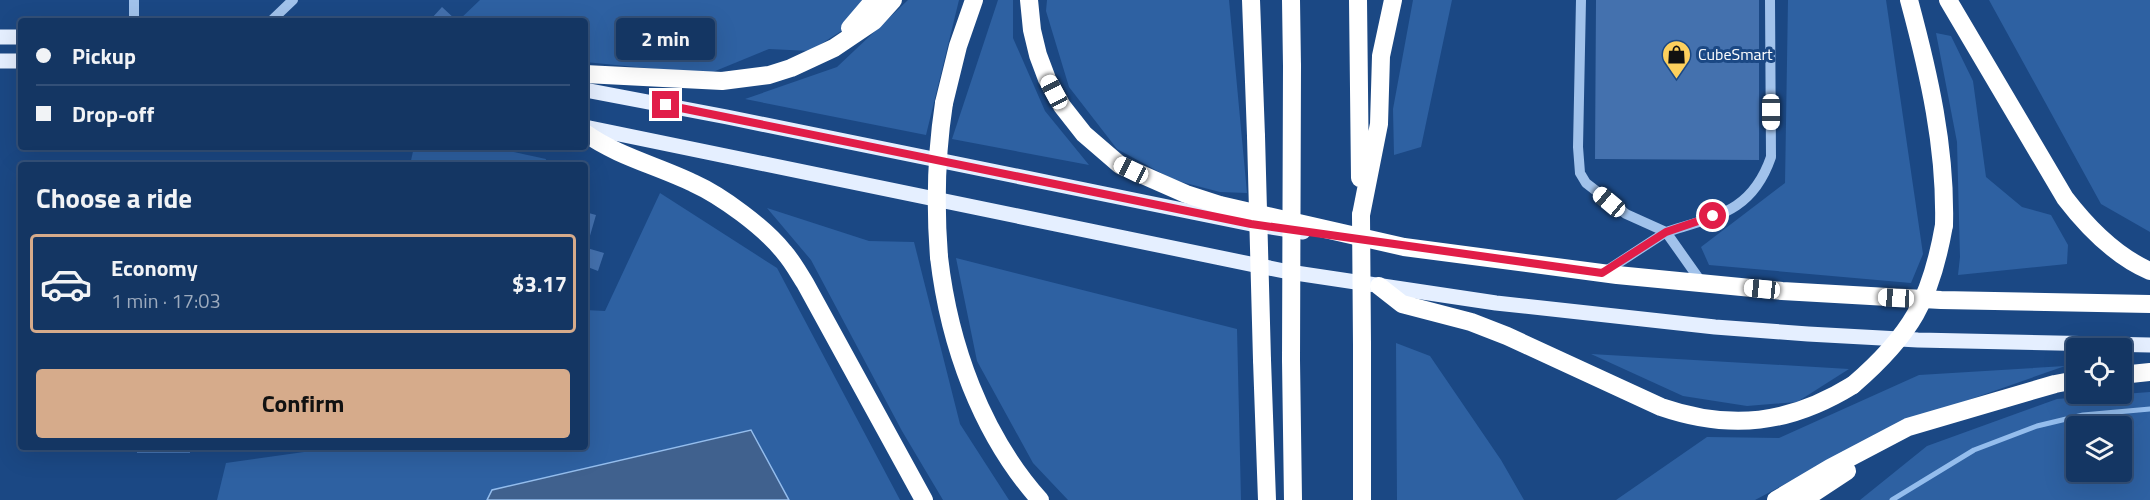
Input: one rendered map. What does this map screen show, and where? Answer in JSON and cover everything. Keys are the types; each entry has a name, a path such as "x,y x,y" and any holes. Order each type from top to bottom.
{"highway":[{"path":"809,60 852,26 874,0"},
{"path":"588,74 734,81 769,75 809,60 855,35 874,21 893,0"},
{"path":"974,0 958,46 938,138 936,220 943,292 954,338 970,382 997,438 1014,466 1040,500"},
{"path":"1029,0 1032,30 1038,55 1062,106 1084,135 1120,165 1186,194 1220,205 1404,247 1702,284 1941,300 2150,304"},
{"path":"1251,0 1267,500"},
{"path":"1291,0 1293,500"},
{"path":"1358,0 1362,500"},
{"path":"1361,215 1380,124 1381,56 1393,0"},
{"path":"1379,286 1402,304 1471,322 1507,336 1660,407 1683,415 1712,420 1742,421 1777,417 1800,412 1833,397 1853,385 1880,362 1906,331 1922,304 1938,260 1944,225 1945,187 1940,142 1924,54 1909,0"},
{"path":"1948,0 2065,198 2105,242 2150,271"},
{"path":"588,135 600,144 695,183 744,216 779,246 805,283 924,500"},
{"path":"2132,374 2150,372"},
{"path":"1776,500 1830,468 1908,428 2066,382"},
{"path":"1803,500 1918,430 1957,413"}],"main road":[{"path":"0,37 18,37"},
{"path":"0,61 18,61"},
{"path":"588,91 1251,224 1404,247"},
{"path":"588,128 1289,272 1379,286 1546,309 1715,327 1918,340 2150,345"}],"street":[{"path":"134,0 134,18"},
{"path":"274,18 293,0"},
{"path":"1581,0 1578,147 1580,173 1586,183 1626,214 1666,232 1702,284"},
{"path":"1602,273 1666,232 1731,210 1752,194 1764,176 1771,157 1770,0"}],"shaded area":[{"path":"480,0 871,0 846,28 810,51 769,49 708,74 588,62 588,18 461,18"},
{"path":"908,0 959,0 926,135 745,99 837,67"},
{"path":"998,0 1013,0 1013,38 1045,111 1089,165 952,139"},
{"path":"1047,0 1229,0 1247,193 1220,192 1174,180 1117,149 1069,87 1046,11"},
{"path":"1413,0 1452,0 1421,147 1394,155 1393,109"},
{"path":"1788,0 1886,0 1923,254 1911,283 1709,265 1701,247 1785,183"},
{"path":"1989,0 2150,0 2150,232 2101,204"},
{"path":"1936,33 1951,36 1973,81 1986,177 2022,207 2051,215 2068,245 2067,264 1958,275 1960,257 1957,142"},
{"path":"413,150 505,150 546,159 546,162 411,162"},
{"path":"660,193 777,268 900,500 789,500 750,430 492,490 487,500 217,500 226,463 304,452 304,450 588,450 588,310 605,311"},
{"path":"767,208 869,241 914,242 960,424 1009,500 943,500 902,431 811,260"},
{"path":"956,258 1237,329 1241,500 1068,500 1033,463 977,361"},
{"path":"1396,343 1430,356 1501,460 1524,500 1397,500"},
{"path":"1591,354 1849,369 1797,402 1747,406 1683,396"},
{"path":"2065,366 1894,426 1755,500 1616,500 1707,437 1779,438 1919,375"},
{"path":"2150,392 2150,500 1860,500 1927,446 2057,399 2066,398 2066,404 2132,404 2132,393"},
{"path":"751,430 789,500 487,500 492,490"}],"building":[{"name":"CubeSmart","path":"1596,0 1759,0 1759,160 1595,159"},
{"path":"442,7 454,18 432,18"},
{"path":"588,213 596,215 588,243"},
{"path":"588,248 604,253 598,271 588,267"},
{"path":"137,450 190,450 190,453 137,453"}],"waterway":[{"path":"1892,500 1974,450 2037,426 2083,415 2150,409"}],"place":[{"name":"CubeSmart","path":"1677,80"}],"route":[{"path":"666,105 1251,224 1602,273 1666,232 1713,216"}]}
